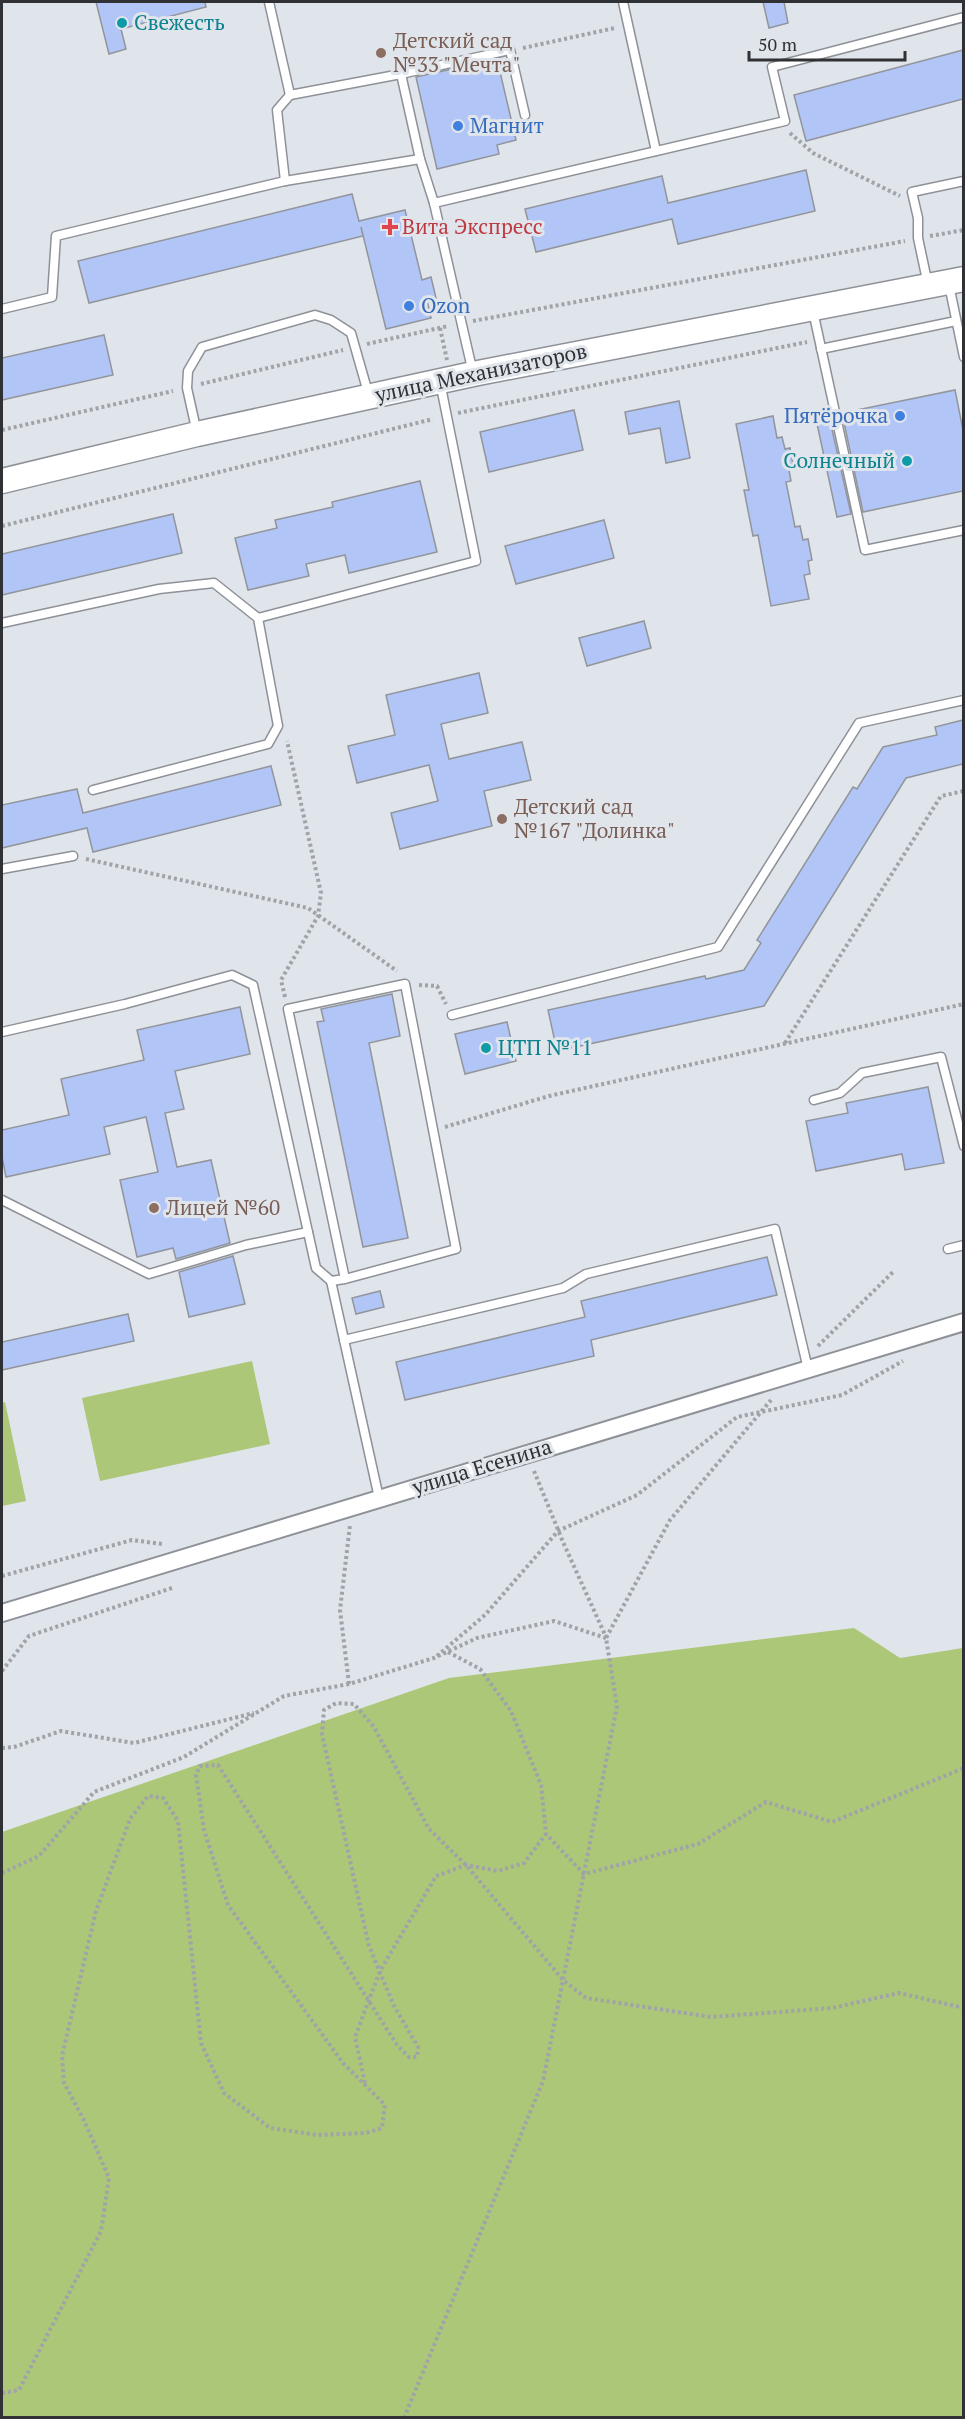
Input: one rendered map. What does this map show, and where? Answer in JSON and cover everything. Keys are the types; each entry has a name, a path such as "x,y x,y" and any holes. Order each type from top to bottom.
{"main road":[{"name":"улица Механизаторов","path":"2,482 197,434 439,381 947,282"}],"street":[{"name":"улица Есенина","path":"2,1613 527,1454 802,1367 963,1322"}],"lane":[{"path":"269,2 290,95"},
{"path":"623,2 656,151"},
{"path":"434,202 785,121 772,67 963,17"},
{"path":"285,182 277,110 290,95 510,50 525,115"},
{"path":"401,74 420,159 434,202 473,374"},
{"path":"2,309 52,297 56,236 285,182 420,159"},
{"path":"963,181 912,192 918,218 918,238 947,282 963,357"},
{"path":"812,308 865,550 963,530"},
{"path":"197,434 188,388 188,371 202,347 315,315 331,320 351,333 369,396"},
{"path":"821,349 956,321"},
{"path":"258,618 476,561 439,381"},
{"path":"2,623 159,589 214,583 258,618 278,726 268,744 93,790"},
{"path":"452,1015 718,946 858,723 963,700"},
{"path":"2,869 73,856"},
{"path":"2,1032 125,1004 232,975 253,985 316,1268 331,1281 379,1498"},
{"path":"331,1281 345,1279 456,1250 405,984 288,1009 345,1279"},
{"path":"814,1100 840,1093 862,1073 941,1057 963,1146"},
{"path":"2,1200 149,1274 246,1245 308,1232"},
{"path":"344,1340 563,1288 586,1274 775,1229 802,1367"},
{"path":"948,1249 963,1245"}],"path":[{"path":"510,50 628,26"},
{"path":"778,123 813,153 914,202"},
{"path":"2,430 461,323 963,230"},
{"path":"2,526 447,416 819,339"},
{"path":"278,726 290,746 321,892 318,916 281,980 288,1009"},
{"path":"785,1044 941,796 963,791"},
{"path":"73,856 308,908 395,968 405,984 436,986 452,1015"},
{"path":"434,1130 549,1096 963,1004"},
{"path":"606,1638 670,1520 760,1413 894,1271"},
{"path":"434,1658 485,1615 558,1531 637,1495 737,1417 842,1395 908,1359"},
{"path":"404,2418 543,2081 617,1706 606,1638 558,1531 527,1454"},
{"path":"349,1683 340,1610 352,1507"},
{"path":"2,1576 132,1540 158,1545"},
{"path":"2,1671 29,1636 172,1588"},
{"path":"2,1873 39,1856 94,1792 184,1757 284,1696 349,1683 434,1658 477,1638 554,1621 606,1638"},
{"path":"448,1652 480,1669 512,1711 541,1785 546,1834 584,1874"},
{"path":"2,2393 20,2390 101,2231 109,2178 84,2120 64,2083 62,2056 96,1911 130,1820 148,1796 163,1798 178,1821 201,2043 224,2093 270,2128 318,2135 366,2133 382,2128 385,2105 344,2063 228,1905 204,1830 196,1775 200,1767 218,1764 397,2045 409,2057 417,2057 418,2048 394,2006 369,1946 322,1734 324,1710 336,1703 354,1704 374,1727 429,1829 466,1865 563,1980 586,1998 711,2017 832,2008 899,1993 963,2008"},
{"path":"2,1748 14,1747 61,1731 134,1743 258,1712"},
{"path":"584,1874 698,1844 766,1802 832,1822 963,1768"},
{"path":"366,2086 355,2037 380,1971 436,1876 466,1865 498,1870 524,1863 546,1834"}],"green space":[{"path":"252,1361 270,1444 100,1481 82,1398"},
{"path":"5,1402 26,1501 2,1506 2,1403"},
{"path":"854,1628 900,1658 963,1648 963,2417 2,2417 2,1832 449,1678"}],"building":[{"name":"Свежесть","path":"96,2 205,2 206,7 121,29 126,49 109,54"},
{"path":"763,2 784,2 788,23 769,28"},
{"path":"963,50 963,99 806,141 794,95"},
{"path":"497,59 516,140 497,145 499,154 437,169 416,77"},
{"path":"806,170 815,211 678,244 672,219 536,252 525,209 662,176 668,203"},
{"path":"352,194 359,221 405,210 422,280 431,277 436,298 427,300 431,318 386,329 361,227 363,236 89,303 78,261"},
{"path":"104,335 113,375 2,400 2,358"},
{"name":"Солнечный","path":"955,390 963,430 963,491 863,512 842,413"},
{"path":"679,401 690,458 666,463 660,428 629,434 625,412"},
{"path":"574,410 583,450 489,472 480,432"},
{"path":"773,416 777,438 782,437 785,449 790,448 793,464 788,465 791,481 786,482 795,527 800,526 803,540 808,539 812,560 808,561 810,574 804,575 809,599 771,606 758,535 753,536 744,490 749,490 736,424"},
{"path":"829,416 851,514 837,517 816,419"},
{"path":"420,481 437,552 349,573 345,555 306,564 309,576 248,590 235,538 277,528 275,520 333,507 332,502"},
{"path":"173,514 182,553 2,595 2,554"},
{"path":"604,520 614,558 516,584 505,546"},
{"path":"644,621 651,648 587,666 579,638"},
{"path":"479,673 488,713 441,724 449,759 522,742 531,780 484,791 492,826 400,849 391,813 438,801 429,765 357,783 348,746 395,735 386,695"},
{"path":"963,720 963,764 906,778 764,1006 557,1051 548,1010 705,976 706,979 744,970 761,943 757,940 853,787 857,789 883,747 937,735 935,727"},
{"path":"271,766 281,805 93,852 87,828 2,848 2,805 77,789 83,813"},
{"path":"392,994 400,1036 369,1043 408,1238 363,1247 317,1022 324,1021 321,1009"},
{"path":"240,1007 250,1054 175,1071 184,1109 165,1113 177,1167 211,1160 230,1243 176,1259 173,1248 137,1257 120,1180 158,1172 146,1117 104,1127 110,1154 6,1177 2,1157 2,1130 69,1115 61,1079 144,1060 137,1030"},
{"name":"ЦТП №11","path":"507,1022 516,1061 465,1074 455,1034"},
{"path":"928,1087 944,1163 905,1170 902,1154 816,1171 806,1121 848,1113 846,1103"},
{"path":"233,1256 245,1304 189,1317 179,1272"},
{"path":"767,1257 777,1295 591,1340 594,1356 405,1400 396,1362 585,1317 581,1301"},
{"path":"380,1291 384,1307 356,1314 352,1298"},
{"path":"128,1314 134,1341 2,1370 2,1342"}],"place":[{"name":"Свежесть","path":"122,23"},
{"name":"Детский сад №33 \"Мечта\"","path":"381,53"},
{"name":"Магнит","path":"458,126"},
{"name":"Вита Экспресс","path":"390,227"},
{"name":"Ozon","path":"409,306"},
{"name":"Пятёрочка","path":"900,416"},
{"name":"Солнечный","path":"907,461"},
{"name":"Детский сад №167 \"Долинка\"","path":"502,819"},
{"name":"ЦТП №11","path":"486,1048"},
{"name":"Лицей №60","path":"154,1208"}]}
